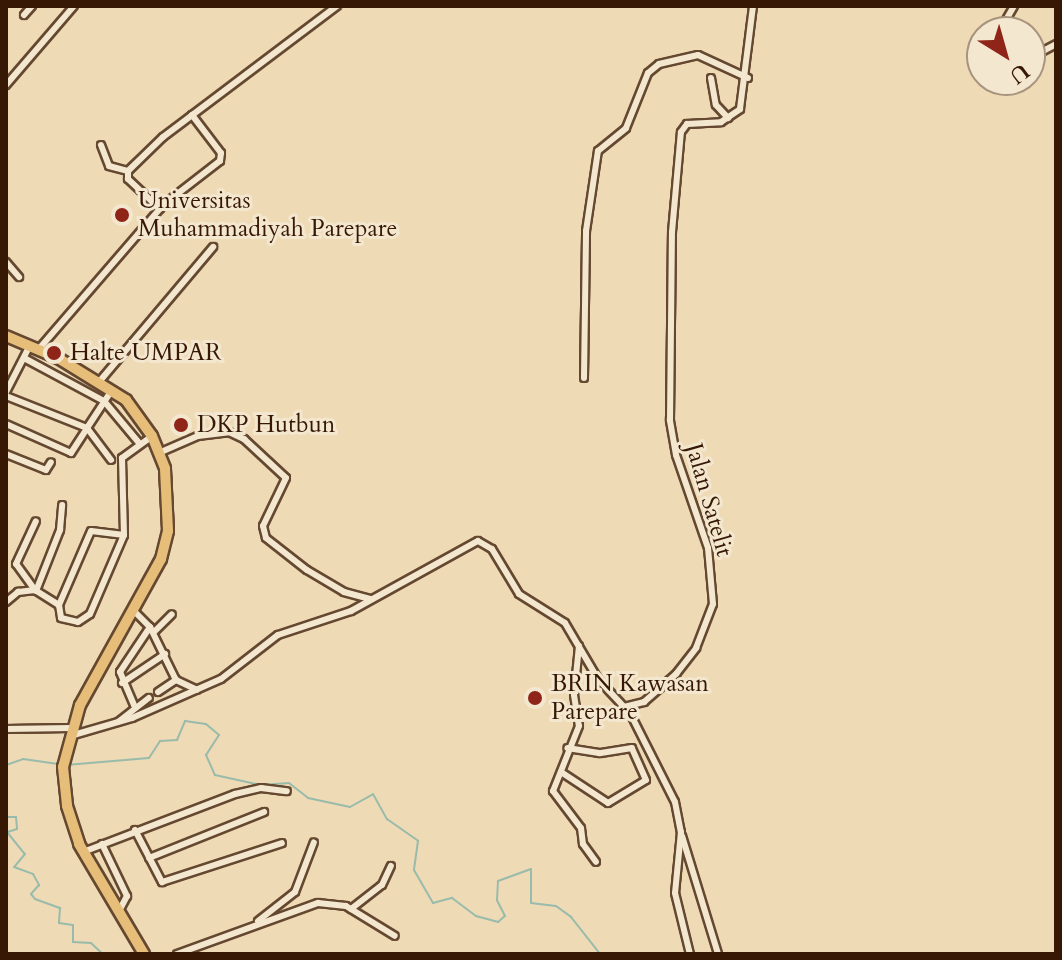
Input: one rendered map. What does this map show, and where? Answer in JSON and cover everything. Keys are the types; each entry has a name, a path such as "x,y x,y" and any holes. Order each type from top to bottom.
{"highway":[{"path":"6,336 112,390 152,436 161,452 168,531 161,559 70,732 64,764 70,822 83,852 144,954"}],"street":[{"path":"24,15 32,6"},
{"path":"6,85 74,6"},
{"path":"160,209 128,179 128,171 192,115 337,6"},
{"path":"711,78 716,105 728,118 742,104 748,78 753,6"},
{"path":"584,378 586,231 598,151 626,128 648,73 659,64 698,55 748,78"},
{"path":"111,460 87,428 6,393 24,358 160,209 220,161 221,153 192,115"},
{"name":"Jalan Satelit","path":"628,709 653,696 682,667 713,604 708,548 671,429 672,232 683,128 728,118"},
{"path":"101,145 109,166 128,171"},
{"path":"99,382 213,247"},
{"path":"6,262 19,277"},
{"path":"24,358 104,401 140,444"},
{"path":"6,424 71,453 112,390"},
{"path":"161,452 198,436 229,432 244,439 286,478 263,526 266,538 307,570 344,592 370,599"},
{"path":"124,535 91,531 59,605 59,616 70,622 90,614 124,535 122,461 152,436"},
{"path":"6,454 46,470 51,462"},
{"path":"35,590 60,530 62,505"},
{"path":"36,521 16,564 35,590 59,605"},
{"path":"6,729 70,732 117,723 237,671 278,635 338,618 479,541 492,549 515,590 551,611 579,644 598,679 628,709 672,795 718,954"},
{"path":"6,602 18,592 35,590"},
{"path":"134,611 152,630 176,680 197,690"},
{"path":"135,707 122,683 123,662 152,630 172,614"},
{"path":"579,644 574,689 579,726 567,748 554,794 581,828 583,844 596,862"},
{"path":"122,683 165,654"},
{"path":"158,692 176,680"},
{"path":"117,723 149,698"},
{"path":"561,772 608,803 646,780 630,747 599,753 567,748"},
{"path":"83,852 235,794 261,788 287,791"},
{"path":"149,858 264,812"},
{"path":"135,830 162,882 282,843"},
{"path":"681,832 675,893 690,954"},
{"path":"255,924 295,892 314,842"},
{"path":"102,844 127,896 119,911"},
{"path":"351,909 382,885 391,866"},
{"path":"177,954 318,903 351,909 395,936"}],"waterway":[{"path":"66,765 149,758 160,741 177,740 185,721 206,724 219,735 206,755 215,775 261,785 289,783 308,798 350,807 373,794 387,819 418,841 414,870 433,903 452,898 476,916 498,922 505,916 497,900 498,881 531,869 531,903 556,906 571,917 600,954"},
{"path":"6,765 23,759 60,764"},
{"path":"6,817 16,817 17,829 7,832 25,854 14,867 33,874 39,885 31,894 35,899 60,908 59,923 73,925 73,942 91,943 103,954"}],"place":[{"name":"Universitas Muhammadiyah Parepare","path":"122,215"},
{"name":"Halte UMPAR","path":"54,353"},
{"name":"DKP Hutbun","path":"181,425"},
{"name":"BRIN Kawasan Parepare","path":"535,698"}]}
